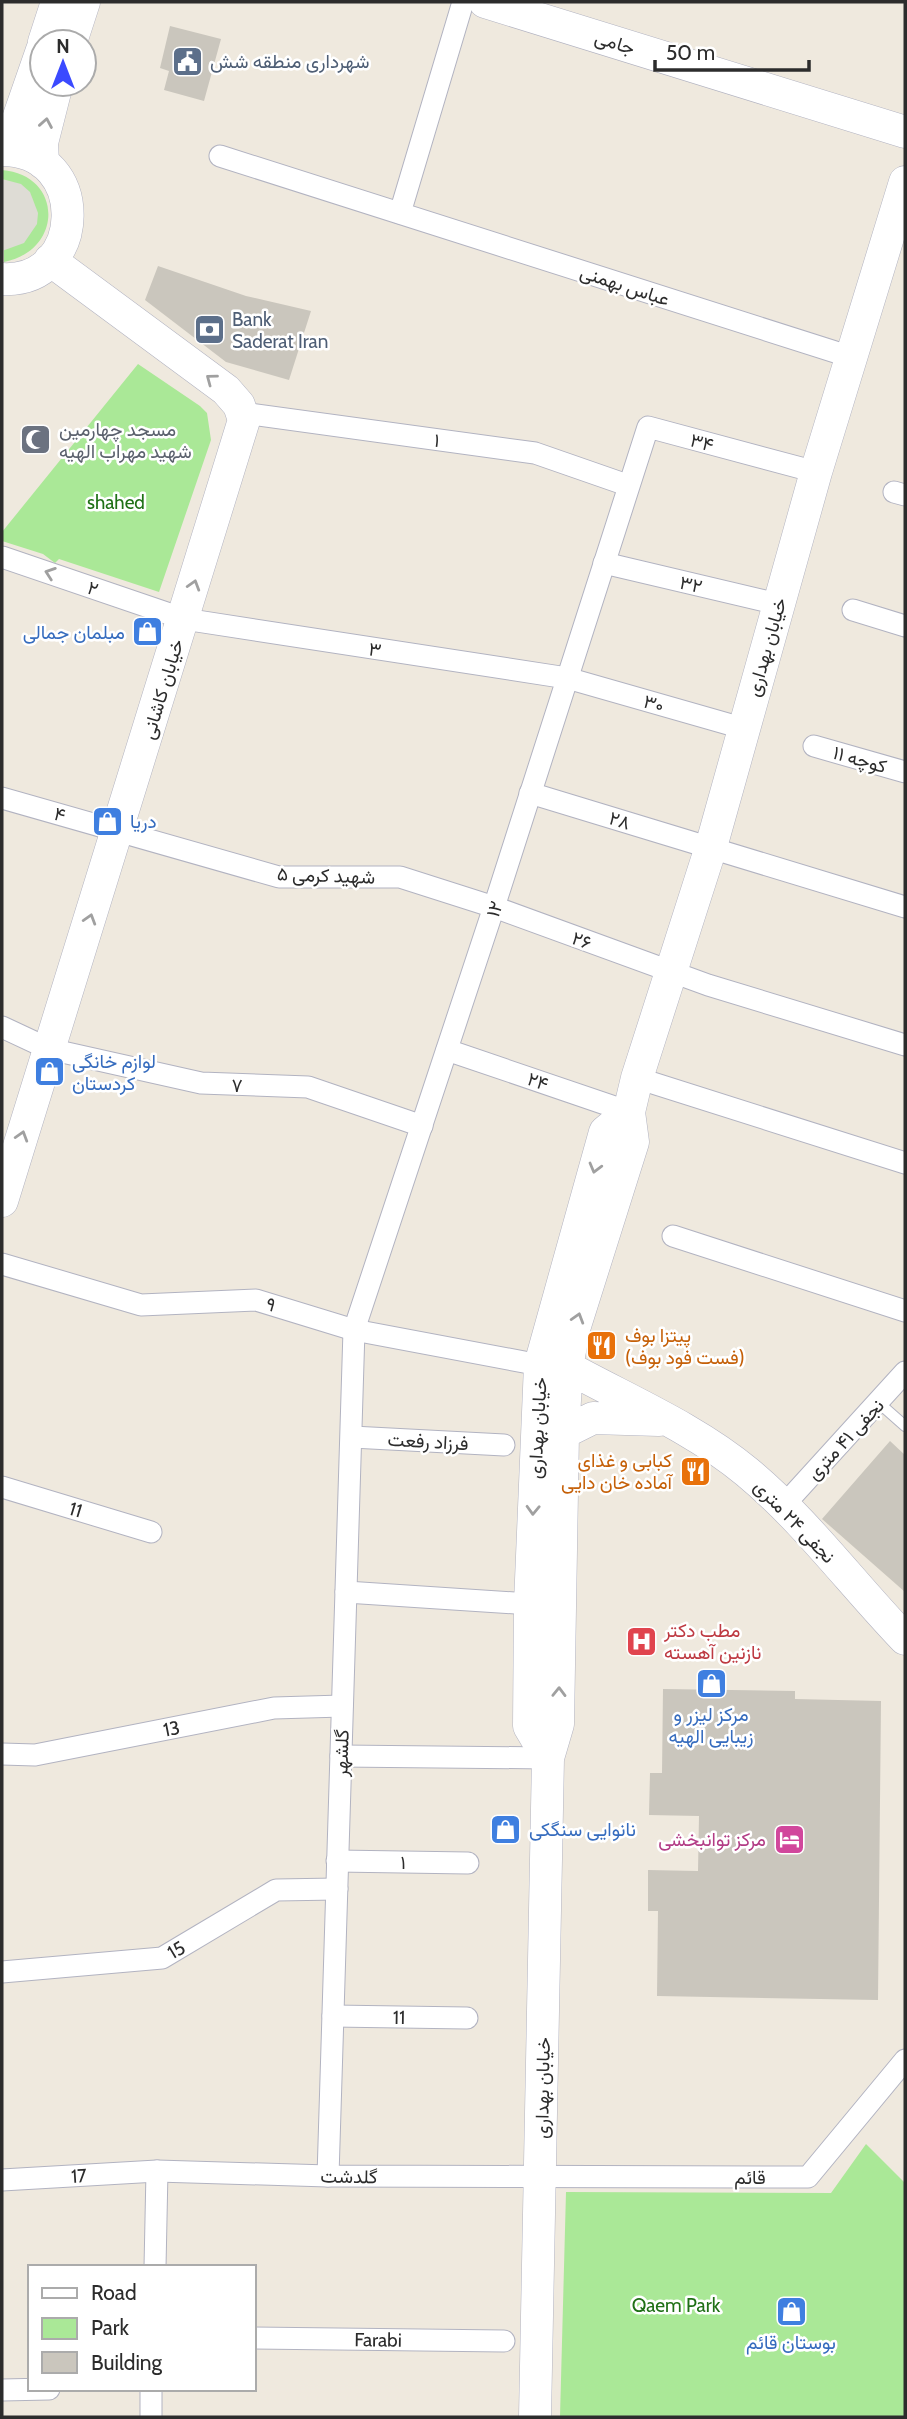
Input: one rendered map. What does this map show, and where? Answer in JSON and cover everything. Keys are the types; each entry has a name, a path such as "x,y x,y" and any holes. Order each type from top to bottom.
{"street":[{"path":"49,28 57,2"},
{"path":"76,28 84,2"},
{"path":"400,213 463,2"},
{"name":"جامی","path":"485,2 905,132"},
{"path":"2,147 11,139 28,90"},
{"path":"43,163 42,143 53,98"},
{"path":"2,147 29,154 43,163 63,187 68,210 66,233 50,260 22,276 2,279"},
{"name":"عباس بهمنی","path":"220,156 850,357"},
{"name":"خیابان بهداری","path":"548,1758 529,1727 530,1604 554,1366 574,1329 633,1142 629,1112 637,1078 711,848 742,729 816,472 905,181"},
{"path":"50,260 218,383 234,397 243,413"},
{"name":"۱","path":"243,413 535,453 627,485"},
{"name":"خیابان کاشانی","path":"2,1201 242,433 243,413"},
{"name":"۳۴","path":"627,485 648,427 816,472"},
{"name":"۱۲","path":"354,1330 495,908 627,485"},
{"name":"۲","path":"2,557 184,619"},
{"name":"۳۲","path":"604,563 778,604"},
{"path":"853,610 905,626"},
{"name":"۳","path":"184,619 567,678"},
{"name":"۳۰","path":"567,678 742,729"},
{"name":"کوچه ۱۱","path":"814,746 905,772"},
{"name":"۲۸","path":"530,793 905,907"},
{"name":"۴","path":"2,798 118,830"},
{"name":"۵ شهید کرمی","path":"118,830 279,877 400,877 495,908"},
{"name":"۲۶","path":"495,908 669,972 905,1045"},
{"name":"۷","path":"2,1027 49,1049 201,1083 308,1087 422,1126"},
{"name":"۲۴","path":"447,1050 629,1112"},
{"path":"637,1078 905,1163"},
{"path":"673,1236 905,1311"},
{"name":"۹","path":"2,1264 141,1305 256,1300 354,1330 554,1366"},
{"name":"گلشهر","path":"328,2176 354,1330"},
{"name":"نجفی ۲۴ متری","path":"554,1366 671,1421 745,1470 784,1505 905,1639"},
{"name":"نجفی ۴۱ متری","path":"784,1505 905,1372"},
{"path":"549,1432 593,1418 671,1421"},
{"name":"خیابان بهداری","path":"536,2417 548,1758 558,1724 549,1432"},
{"name":"فرزاد رفعت","path":"352,1437 504,1445"},
{"name":"11","path":"2,1487 151,1532"},
{"path":"346,1592 530,1604"},
{"name":"13","path":"2,1754 35,1755 274,1708 342,1706"},
{"path":"341,1756 548,1758"},
{"name":"۱","path":"337,1861 468,1863"},
{"name":"15","path":"2,1972 162,1958 276,1890 337,1889"},
{"name":"11","path":"333,2016 467,2018"},
{"name":"قائم","path":"541,2178 808,2177 905,2060"},
{"path":"155,2265 157,2171"},
{"name":"گلدشت","path":"157,2171 541,2178"},
{"name":"17","path":"2,2180 157,2171"},
{"name":"Farabi","path":"256,2338 504,2341"},
{"path":"2,2390 28,2389"},
{"path":"151,2391 151,2417"}],"lane":[{"path":"879,1403 905,1426"}],"green space":[{"path":"2,170 22,175 36,185 45,198 48,213 46,229 38,243 24,255 4,262"},
{"name":"shahed","path":"138,364 207,413 211,440 159,592 59,559 55,563 43,554 2,541 2,532"},
{"name":"Qaem Park","path":"866,2144 905,2183 905,2417 560,2417 566,2192 831,2193"}],"shaded area":[{"path":"2,179 21,184 30,192 38,213 37,224 24,243 2,251"}],"building":[{"path":"170,26 221,39 204,101 164,90 169,71 160,68"},
{"path":"158,266 246,296 311,311 289,380 226,362 145,300"},
{"path":"890,1441 905,1455 905,1592 822,1519"},
{"name":"مرکز توانبخشی","path":"663,1689 795,1691 795,1699 881,1701 878,2000 657,1996 658,1911 648,1911 648,1870 698,1871 699,1816 649,1815 650,1773 662,1773"}],"place":[{"name":"شهرداری منطقه شش","path":"187,61"},
{"name":"Bank Saderat Iran","path":"209,330"},
{"name":"مسجد چهارمین شهید مهراب الهیه","path":"36,440"},
{"name":"مبلمان جمالی","path":"148,632"},
{"name":"دریا","path":"107,821"},
{"name":"لوازم خانگی کردستان","path":"49,1072"},
{"name":"پیتزا بوف (فست فود بوف)","path":"602,1346"},
{"name":"کبابی و غذای آماده خان دایی","path":"695,1471"},
{"name":"مطب دکتر نازنین آهسته","path":"641,1641"},
{"name":"مرکز لیزر و زیبایی الهیه","path":"711,1683"},
{"name":"نانوایی سنگکی","path":"506,1829"},
{"name":"مرکز توانبخشی","path":"789,1839"},
{"name":"بوستان قائم","path":"791,2311"}]}
